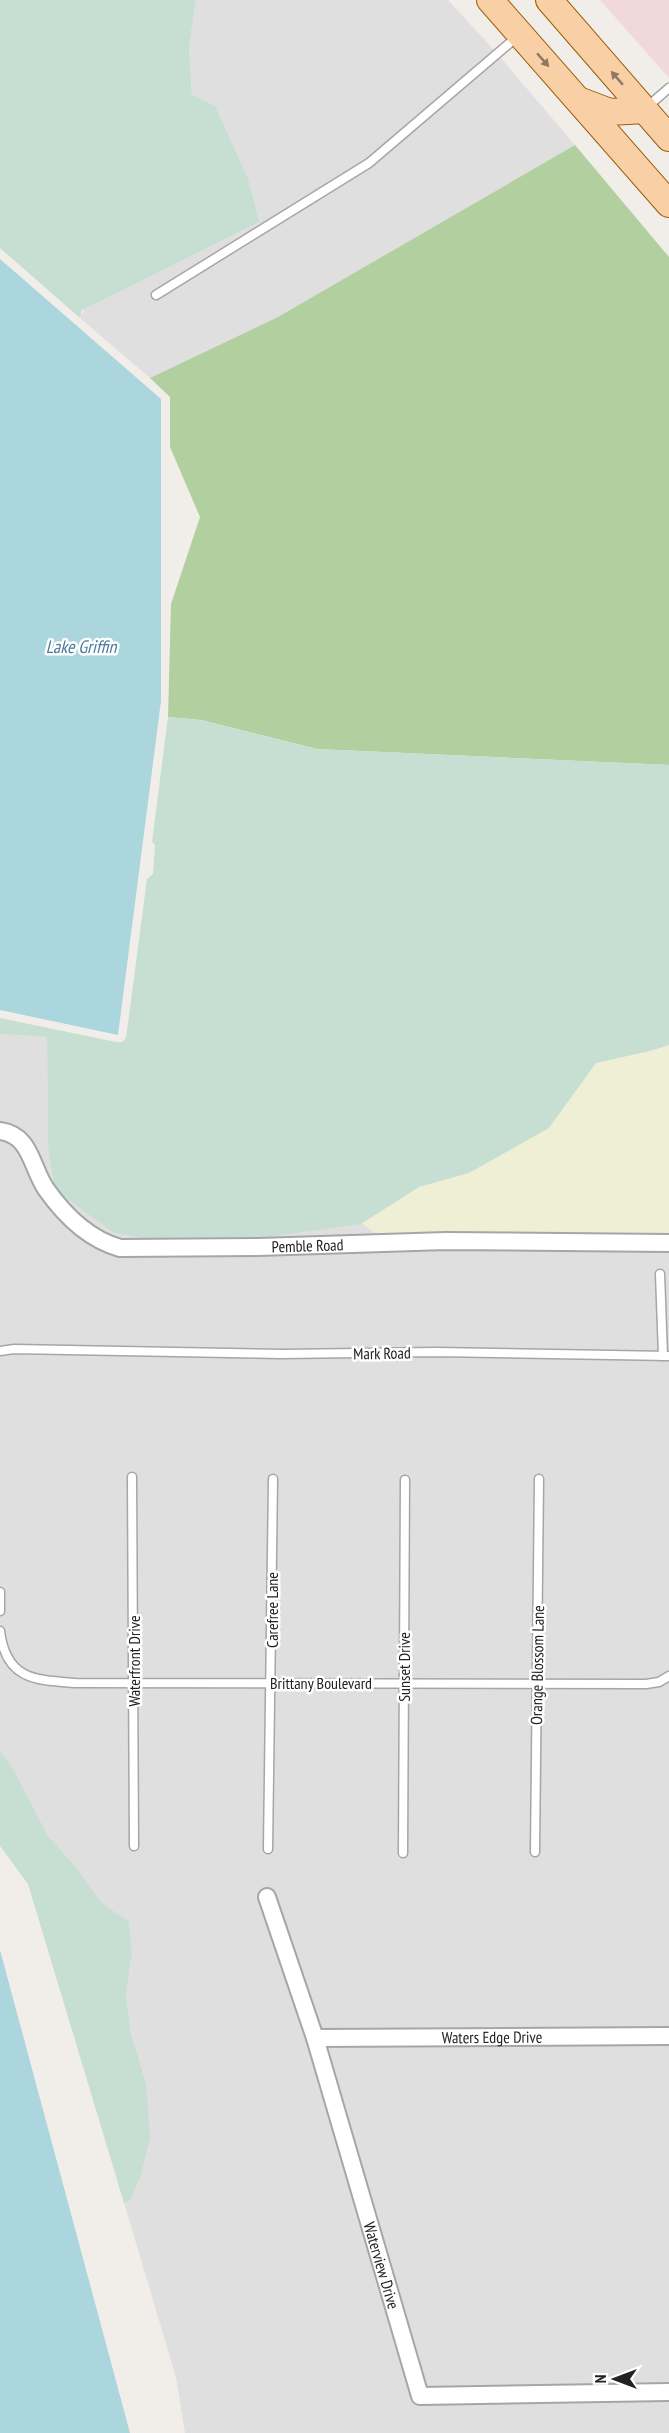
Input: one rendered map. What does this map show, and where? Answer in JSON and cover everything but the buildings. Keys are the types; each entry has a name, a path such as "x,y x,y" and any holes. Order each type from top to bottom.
{"main road":[{"path":"490,0 578,100 660,181 669,204"},
{"path":"549,0 669,138"},
{"path":"578,100 610,112 645,110"}],"street":[{"name":"Pemble Road","path":"0,1131 17,1136 29,1149 36,1171 46,1188 78,1226 88,1235 120,1248 258,1247 446,1241 669,1243"},
{"name":"Waterview Drive","path":"267,1897 315,2038 420,2396 669,2392"},
{"name":"Waters Edge Drive","path":"315,2038 669,2036"}],"lane":[{"path":"156,295 369,163 520,34"},
{"path":"645,110 669,88"},
{"path":"660,1274 666,1356"},
{"name":"Mark Road","path":"0,1351 666,1356"},
{"name":"Waterfront Drive","path":"132,1477 134,1846"},
{"name":"Carefree Lane","path":"268,1849 273,1479"},
{"name":"Orange Blossom Lane","path":"535,1852 539,1479"},
{"name":"Sunset Drive","path":"403,1853 405,1480"},
{"path":"0,1592 0,1611"},
{"name":"Brittany Boulevard","path":"0,1631 6,1654 25,1676 36,1680 76,1683 646,1684 659,1682 669,1676"}],"shaded area":[{"path":"196,0 448,0 575,145 278,317 150,378 80,318 192,95 189,48"},
{"path":"600,0 669,0 669,78"},
{"path":"0,1034 47,1037 48,1146 362,1223 387,1242 669,1243 669,2433 185,2433 176,2377 124,2203 130,2201 146,2083 131,2033 126,1994 132,1953 129,1922 101,1902 76,1867 48,1836 14,1770 0,1751"}],"green space":[{"path":"0,0 196,0 189,48 192,95 215,106 248,179 259,222 82,310 80,318 0,248"},
{"path":"575,145 669,257 669,765 317,749 201,720 168,717 171,604 200,517 170,447 170,397 150,378 278,317"},
{"path":"168,717 201,720 317,749 669,765 669,1045 596,1063 549,1128 469,1173 419,1187 361,1224 198,1247 114,1233 55,1190 48,1146 47,1037 0,1034 0,1018 116,1042 122,1042 126,1038 147,879 153,874 155,845 152,842"},
{"path":"669,1045 669,1243 386,1242 362,1223 419,1187 469,1173 581,1081 596,1063"},
{"path":"0,1751 14,1770 48,1836 76,1867 101,1902 129,1922 132,1953 126,1994 131,2033 146,2083 150,2137 141,2175 130,2201 124,2203 28,1884 0,1846"}],"water":[{"name":"Lake Griffin","path":"0,259 161,399 161,701 118,1035 0,1010"},
{"path":"0,1950 130,2433 0,2433"}]}
